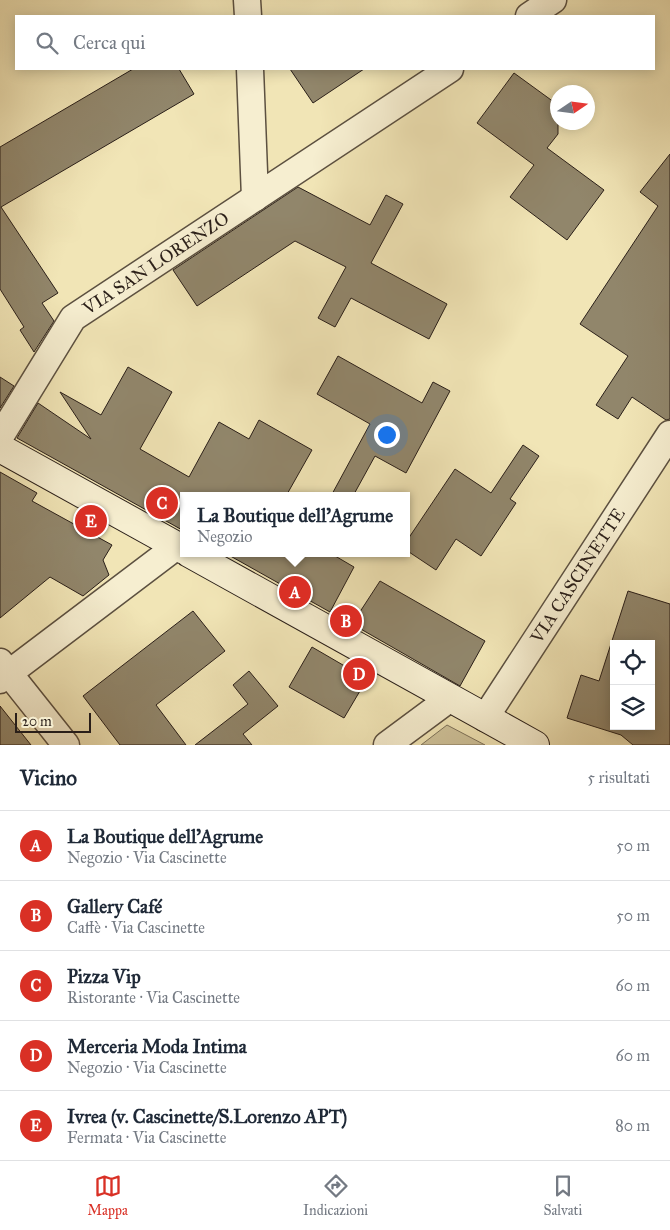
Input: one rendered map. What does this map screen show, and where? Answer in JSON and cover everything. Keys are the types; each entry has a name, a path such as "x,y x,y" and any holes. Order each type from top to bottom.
{"main road":[{"path":"0,448 180,548"},
{"path":"195,557 535,745"}],"street":[{"path":"247,0 248,15"},
{"path":"531,15 554,0"},
{"path":"250,70 254,198"},
{"name":"VIA SAN LORENZO","path":"0,437 73,318 448,70"},
{"name":"VIA CASCINETTE","path":"485,718 670,434"},
{"path":"66,745 3,672 180,552"},
{"path":"387,745 449,699"}],"shaded area":[{"path":"447,725 485,745 421,745"}],"building":[{"path":"131,70 180,70 194,94 1,207 58,293 42,303 54,321 34,352 20,330 24,327 0,289 0,147"},
{"path":"291,70 362,70 313,103"},
{"path":"514,73 550,99 550,130 558,130 558,134 547,148 604,190 567,240 510,197 534,165 477,123"},
{"path":"670,154 670,419 666,420 632,397 618,419 596,405 628,356 580,324 658,206 640,192"},
{"path":"298,187 370,225 386,195 403,204 371,263 447,304 429,339 351,298 335,327 318,318 346,267 295,241 197,306 173,270"},
{"path":"338,356 422,403 433,382 450,391 406,473 375,456 355,492 333,492 370,424 317,394"},
{"path":"128,367 172,392 140,449 189,477 219,422 249,439 259,420 312,450 288,492 180,492 180,529 17,438 38,403 91,439 60,392 101,415"},
{"path":"0,377 14,386 0,408"},
{"path":"523,445 539,456 510,499 516,503 481,556 456,539 436,570 410,553 410,536 455,469 491,493"},
{"path":"0,472 37,493 32,501 112,545 103,560 109,575 83,596 50,577 0,618"},
{"path":"232,557 337,557 354,567 330,612"},
{"path":"380,581 485,641 460,686 352,624"},
{"path":"628,591 670,604 670,745 633,745 621,735 567,718 581,675 599,681 610,647 610,730 655,730 655,640 612,640"},
{"path":"193,611 225,651 156,705 186,745 120,745 83,696"},
{"path":"312,647 367,679 344,718 289,687"},
{"path":"249,671 278,706 243,734 252,745 195,745 248,704 233,685"},
{"path":"0,706 31,745 0,745"}],"place":[{"name":"Pizza Vip","path":"162,503"},
{"name":"Ivrea (v. Cascinette/S.Lorenzo APT)","path":"91,521"},
{"name":"La Boutique dell'Agrume","path":"295,592"},
{"name":"Gallery Café","path":"346,621"},
{"name":"Merceria Moda Intima","path":"359,674"}]}
